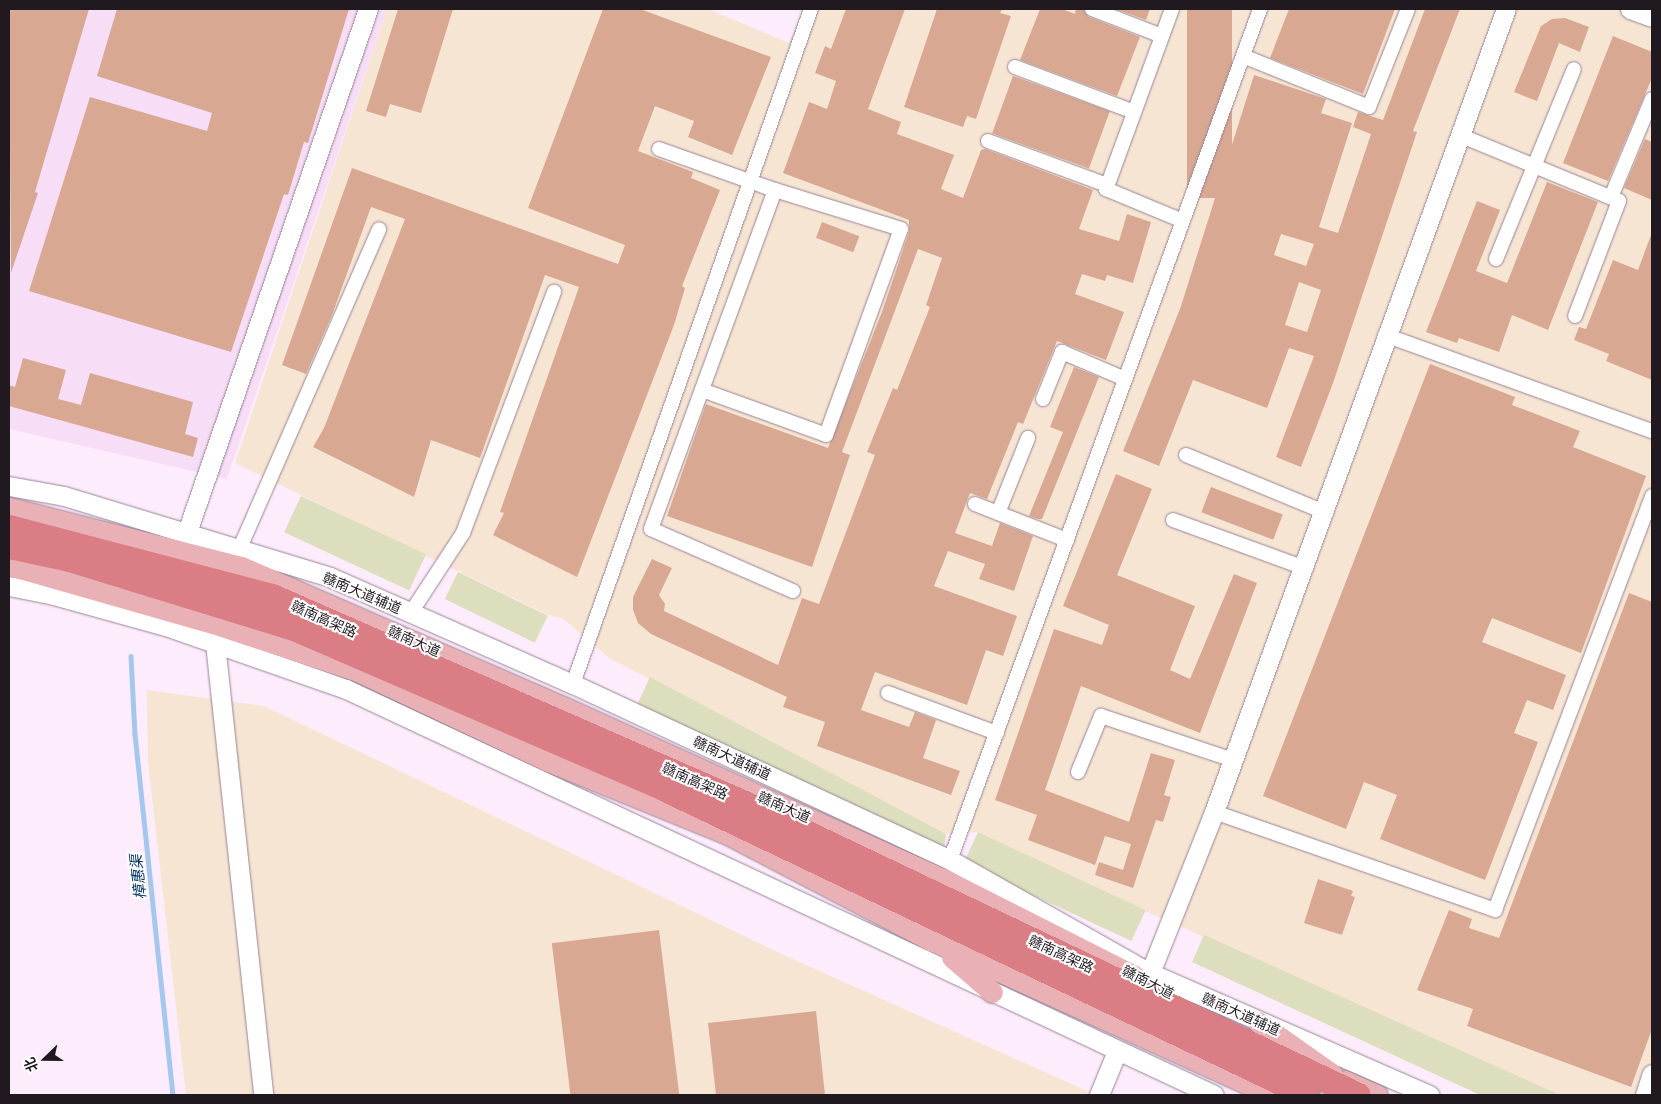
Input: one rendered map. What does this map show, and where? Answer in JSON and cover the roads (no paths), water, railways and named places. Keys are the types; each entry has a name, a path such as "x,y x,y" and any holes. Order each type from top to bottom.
{"highway":[{"name":"赣南高架路","path":"9,527 272,596 740,801 1358,1095"},
{"name":"赣南高架路","path":"9,546 69,559 296,629 665,789 1307,1095"}],"main road":[{"name":"赣南大道","path":"9,508 61,522 182,542 948,870 1334,1076 1376,1095"},
{"path":"9,566 56,586 358,671 546,760 728,834 933,941 1272,1095"},
{"path":"948,870 1044,913"},
{"path":"933,941 992,992"},
{"path":"1258,1022 1334,1076"}],"street":[{"path":"182,542 368,9"},
{"path":"573,684 811,9"},
{"path":"1092,9 1162,36"},
{"path":"1172,9 1106,189 1183,222"},
{"path":"948,870 1260,9"},
{"path":"1243,56 1369,107 1408,9"},
{"path":"1150,973 1214,812 1385,335 1506,9"},
{"path":"1630,9 1652,17"},
{"path":"1015,67 1134,112"},
{"path":"1496,259 1574,70"},
{"path":"1611,197 1652,99"},
{"path":"1459,135 1619,201 1575,316"},
{"path":"988,141 1108,185"},
{"path":"659,148 775,190 901,229 826,435 702,390"},
{"path":"775,190 651,529 793,591"},
{"path":"239,550 379,229"},
{"path":"410,614 463,533 554,292"},
{"path":"1385,335 1652,431"},
{"path":"1042,400 1062,352 1126,379"},
{"path":"998,513 1028,438"},
{"path":"1186,455 1322,511"},
{"name":"赣南大道辅道","path":"9,486 64,496 182,542 239,550 330,577 410,614 573,684 948,870"},
{"path":"1214,812 1495,910 1652,496"},
{"path":"975,504 1067,540"},
{"path":"1173,520 1302,567"},
{"path":"9,586 56,586"},
{"path":"164,617 215,643 346,689 1214,1095"},
{"path":"215,643 264,1095"},
{"path":"888,693 997,733"},
{"path":"1078,772 1100,716 1233,760"},
{"name":"赣南大道辅道","path":"1044,913 1150,973 1258,1022 1429,1095"},
{"path":"1100,1095 1117,1051"},
{"path":"1645,1095 1652,1074"}],"waterway":[{"name":"樟惠渠","path":"131,656 135,734 173,1095"}]}
